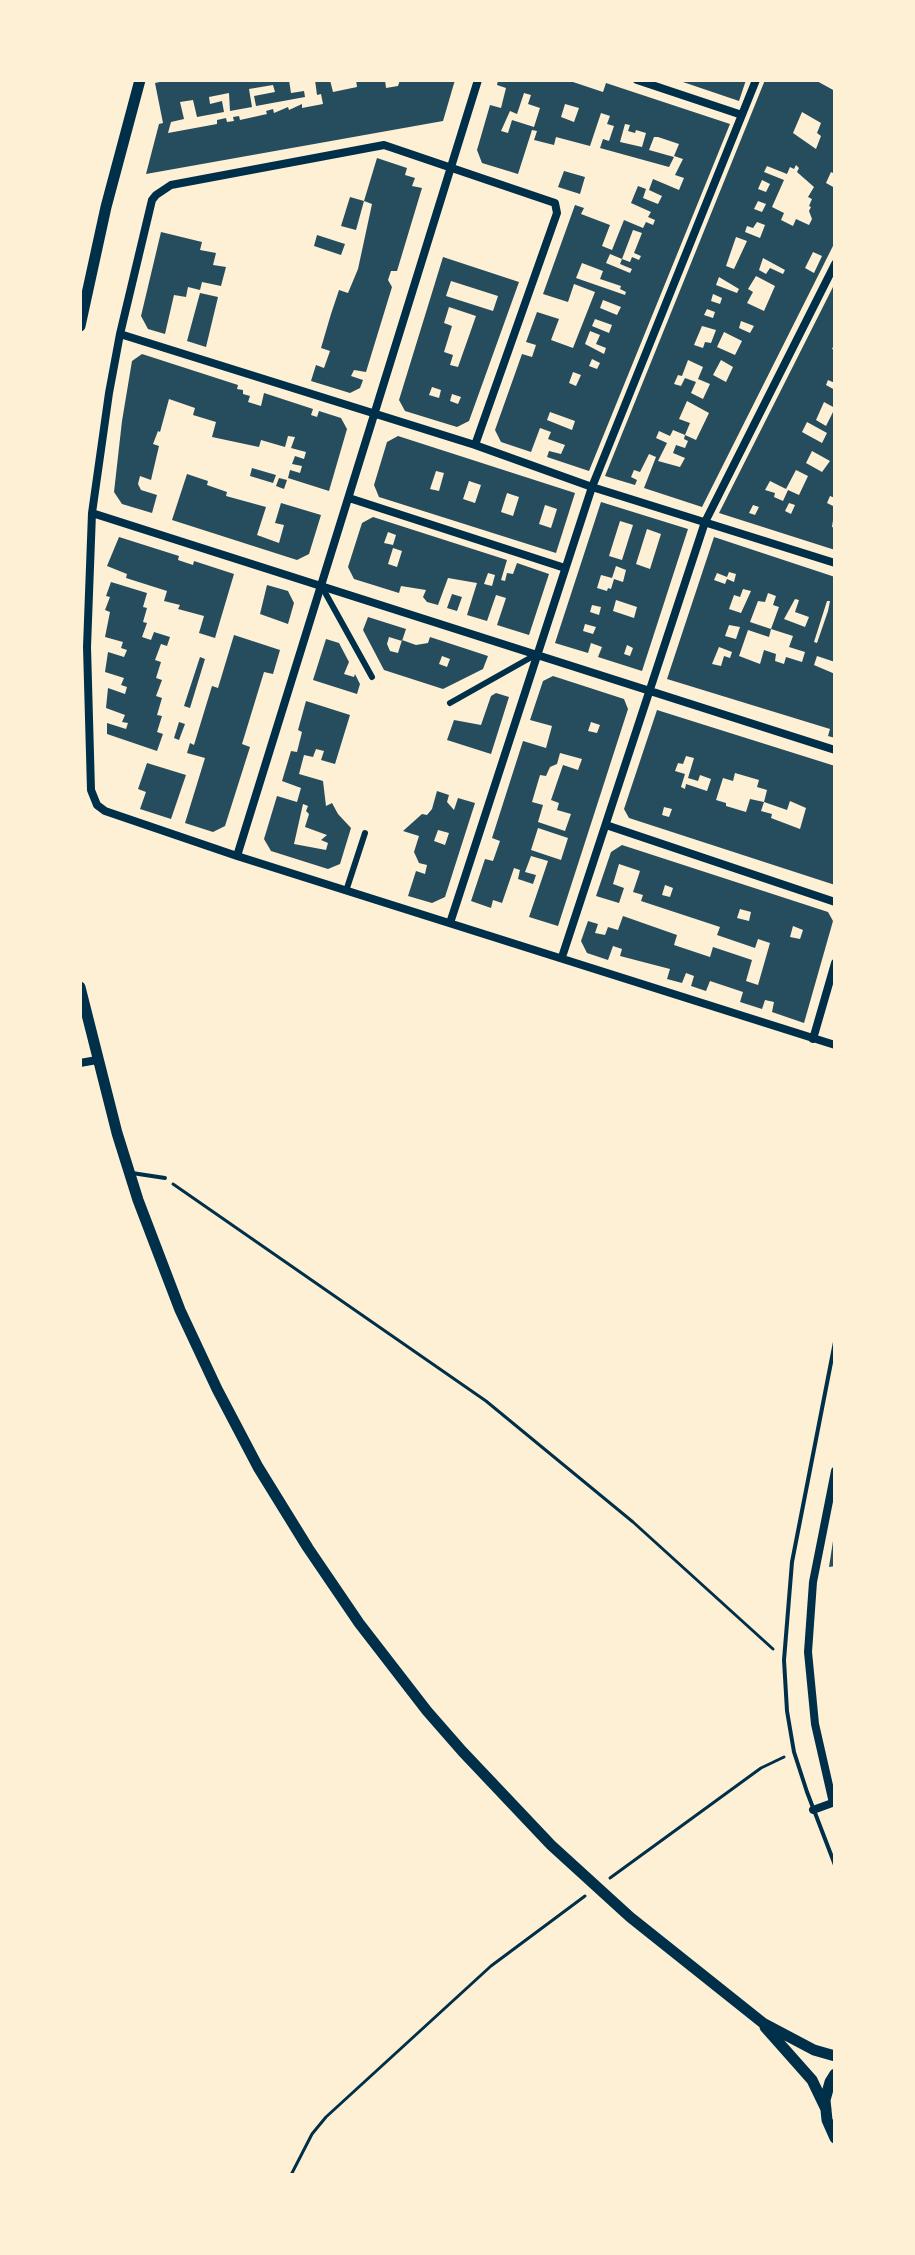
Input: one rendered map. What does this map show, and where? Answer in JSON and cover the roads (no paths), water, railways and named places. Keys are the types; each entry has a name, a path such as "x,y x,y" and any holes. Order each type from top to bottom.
{"main road":[{"path":"80,326 106,207 140,80"},
{"path":"80,987 129,1173 180,1310 258,1467 331,1583 427,1711 551,1845 647,1931 763,2023 814,2050 835,2056"},
{"path":"763,2023 812,2080 826,2109"},
{"path":"835,2074 830,2082 826,2109 835,2138"}],"street":[{"path":"237,856 478,80"},
{"path":"637,80 742,115"},
{"path":"450,923 592,487 756,80"},
{"path":"475,445 557,213 555,203 384,145 171,185 152,200 120,334 92,513 87,647 91,790 97,805 105,811 237,856 835,1045"},
{"path":"562,957 705,522 835,264"},
{"path":"120,334 475,445 592,487 835,563"},
{"path":"349,498 565,568"},
{"path":"92,513 835,750"},
{"path":"320,584 372,677"},
{"path":"450,703 537,654"},
{"path":"606,825 835,902"},
{"path":"346,891 365,833"},
{"path":"813,1039 835,963"},
{"path":"80,1063 97,1060"},
{"path":"813,1810 834,1804 815,1724 808,1652 813,1582 835,1471"}],"lane":[{"path":"129,1173 165,1178"},
{"path":"835,1342 792,1562 784,1660 787,1711 794,1752 835,1865"}]}
